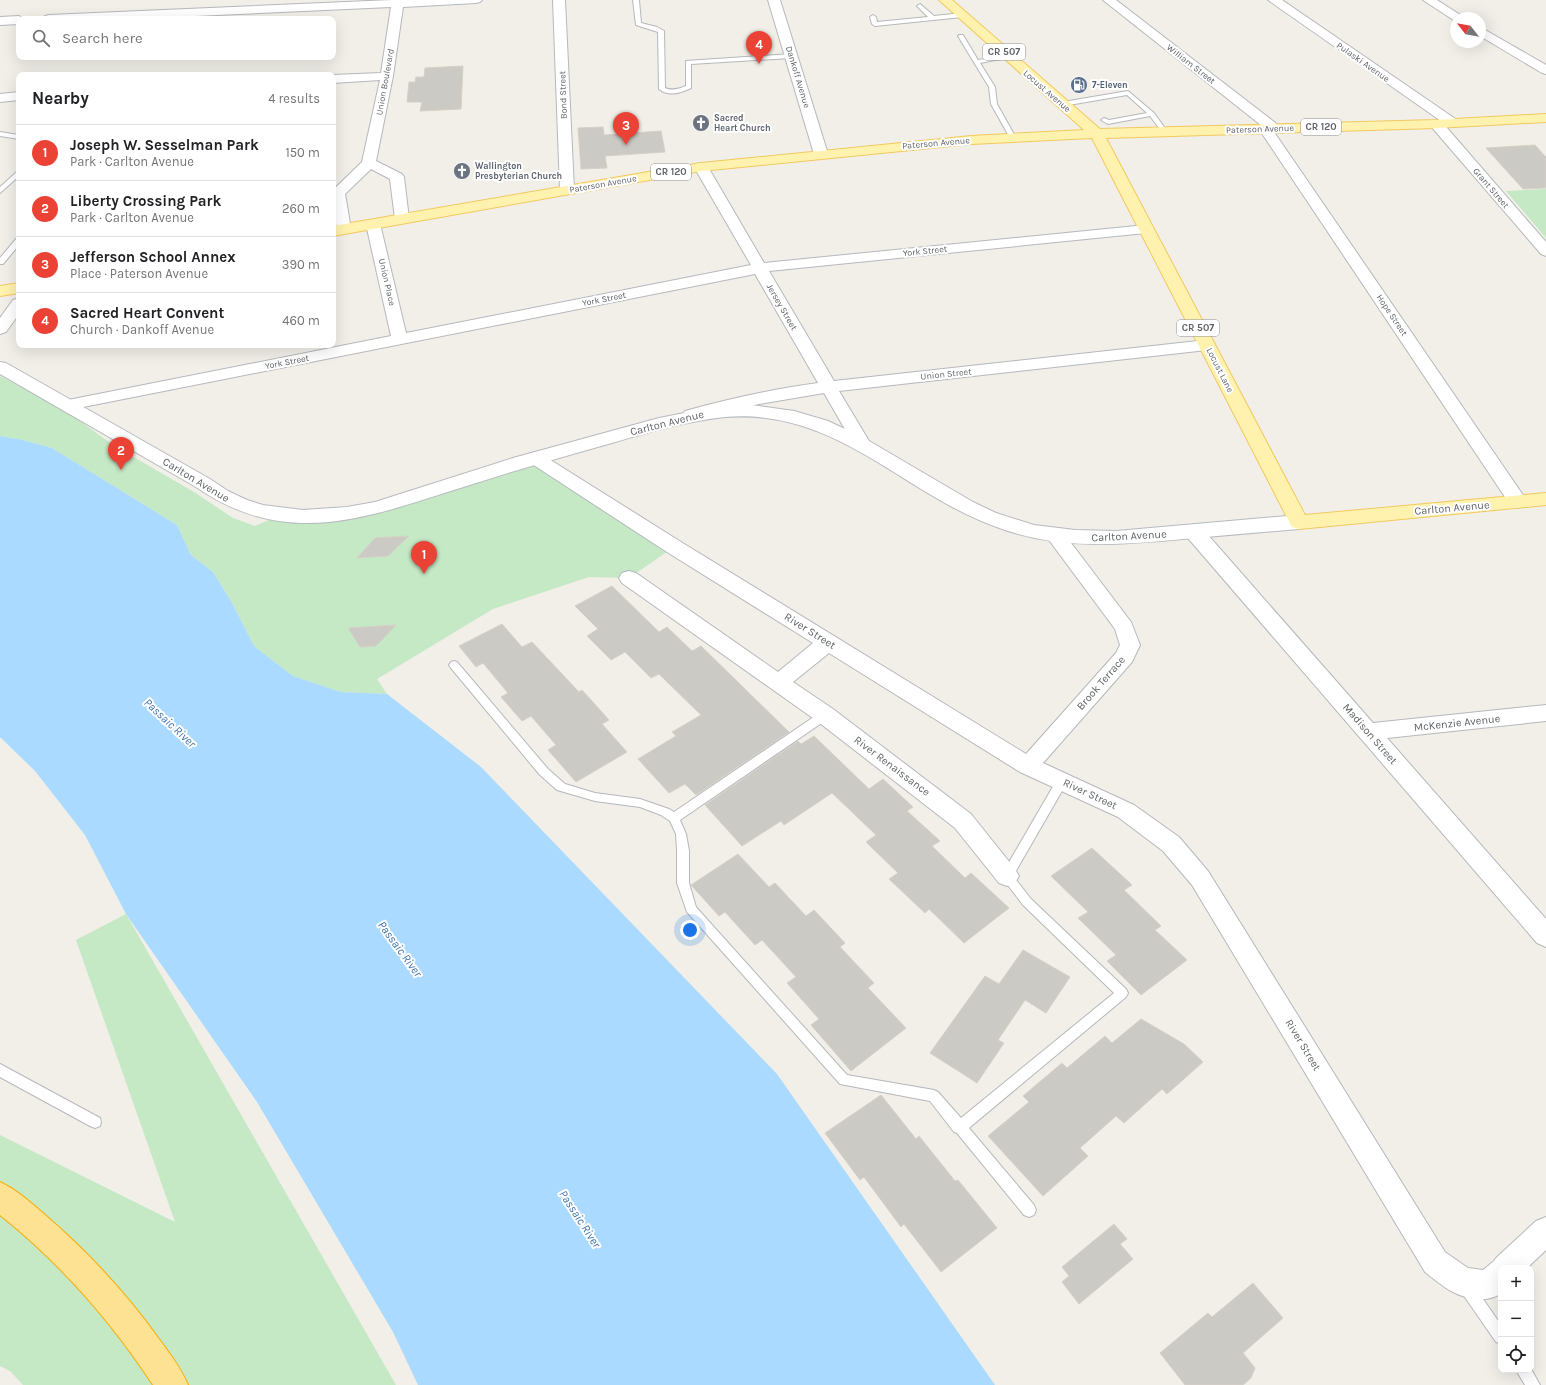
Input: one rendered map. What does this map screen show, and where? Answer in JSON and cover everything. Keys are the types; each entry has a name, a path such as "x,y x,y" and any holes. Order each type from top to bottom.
{"highway":[{"path":"0,1197 55,1243 102,1292 148,1348 172,1385"}],"main road":[{"name":"Locust Avenue","path":"945,0 1063,104 1100,127"},
{"name":"Paterson Avenue","path":"339,230 701,167 971,140 1013,138 1100,127 1164,131 1436,124 1546,118"},
{"name":"Locust Lane","path":"1100,127 1146,229 1299,522"},
{"path":"0,291 16,288"},
{"name":"Carlton Avenue","path":"1299,522 1546,499"}],"street":[{"path":"111,16 398,2 476,0"},
{"name":"Bond Street","path":"559,0 567,190"},
{"name":"Dankoff Avenue","path":"774,0 821,154"},
{"name":"William Street","path":"1109,0 1270,128"},
{"name":"Pulaski Avenue","path":"1274,0 1452,123"},
{"path":"1429,0 1450,13"},
{"name":"Union Boulevard","path":"369,163 387,76 398,2"},
{"path":"0,21 16,20"},
{"path":"1486,35 1546,70"},
{"path":"336,79 387,76"},
{"path":"0,98 16,96"},
{"name":"Grant Street","path":"1436,124 1546,252"},
{"name":"Hope Street","path":"1270,128 1518,502"},
{"path":"339,230 338,193 369,163 397,177 402,219"},
{"name":"Jersey Street","path":"701,167 863,446"},
{"name":"Union Place","path":"374,224 400,340"},
{"name":"York Street","path":"68,405 760,268 1146,229"},
{"path":"0,329 16,307"},
{"name":"Union Street","path":"688,416 780,393 828,386 1207,345"},
{"name":"Carlton Avenue","path":"0,367 68,405 231,502 254,510 280,515 308,517 327,516 370,510 535,458 688,416 728,411 755,411 784,415 812,422 830,429 863,446 956,502 984,515 1014,526 1055,536 1113,538 1299,522"},
{"name":"River Street","path":"535,458 674,548 1028,766 1126,811 1171,844 1200,878 1435,1262 1490,1277"},
{"name":"Madison Street","path":"1194,532 1546,936"},
{"name":"Brook Terrace","path":"1028,766 1125,658 1130,645 1124,627 1055,536"},
{"name":"River Renaissance","path":"629,578 680,616 826,715 964,821 1007,876"},
{"path":"778,683 828,642"},
{"name":"McKenzie Avenue","path":"1369,732 1546,713"},
{"path":"1490,1277 1546,1231"}],"lane":[{"path":"636,0 638,24 646,27 654,26 661,31 662,89 666,92 682,91 689,88 688,62 791,56"},
{"path":"920,6 932,17"},
{"path":"873,17 875,24 918,21 932,17 962,15"},
{"path":"960,36 992,87 994,104 1013,138"},
{"path":"976,62 1008,57"},
{"path":"1063,104 1128,94 1152,114 1164,131"},
{"path":"1105,97 1113,104"},
{"path":"1094,99 1102,106"},
{"path":"1083,101 1091,108"},
{"path":"1100,127 1117,119 1152,114"},
{"path":"0,134 16,137"},
{"path":"0,191 16,175"},
{"path":"0,262 16,244"},
{"path":"454,665 544,772 561,787 595,797 640,804 665,812 674,818 681,834 684,883 691,909 844,1080 934,1096 959,1128 1029,1210"},
{"path":"674,818 826,715"},
{"path":"1007,876 1062,781"},
{"name":"River Renaissance","path":"959,1128 1122,993 1028,902 1007,876"},
{"path":"0,1070 95,1122"},
{"path":"1490,1277 1498,1321"},
{"path":"1525,1373 1533,1385"}],"green space":[{"path":"1546,189 1546,238 1506,191"},
{"path":"0,376 66,411 113,445 194,492 233,518 255,526 280,515 340,515 535,458 674,547 629,578 589,577 493,609 377,679 387,694 341,692 293,676 254,646 231,601 213,572 191,555 177,525 52,448 23,440 0,436"},
{"path":"126,914 396,1385 23,1385 10,1371 0,1366 0,1135 175,1222 76,940"}],"water":[{"name":"Passaic River","path":"0,436 23,440 52,448 177,525 191,555 213,572 231,601 254,646 293,676 341,692 387,694 481,767 777,1074 995,1385 418,1385 393,1332 257,1102 126,914 85,835 35,771 0,737"}],"building":[{"path":"463,66 461,109 420,111 422,102 407,102 409,82 415,82 416,77 424,77 425,68"},
{"path":"603,127 604,135 661,131 665,152 605,156 607,168 581,169 578,128"},
{"path":"1535,145 1546,157 1546,188 1523,189 1486,148"},
{"path":"409,536 388,556 357,558 375,538"},
{"path":"612,586 659,632 667,627 692,651 701,646 789,732 696,795 685,784 669,793 638,759 676,736 672,732 701,715 659,674 651,678 625,652 611,660 587,636 598,629 575,606"},
{"path":"502,624 522,647 532,642 579,692 582,690 609,720 602,724 627,752 576,782 548,750 556,745 531,716 522,721 501,697 508,693 483,663 476,667 459,646"},
{"path":"396,625 376,646 360,647 348,628"},
{"path":"814,736 869,789 883,779 913,807 907,811 940,841 932,846 965,878 971,873 1009,908 964,943 929,909 925,913 889,879 898,873 866,842 876,835 832,793 784,825 781,821 742,846 705,805 798,741 801,744"},
{"path":"1092,848 1132,885 1124,890 1161,926 1155,930 1187,960 1141,995 1107,961 1116,955 1078,918 1088,912 1051,876"},
{"path":"738,854 769,887 775,883 806,916 814,910 845,943 840,947 874,983 868,988 906,1028 851,1071 811,1025 819,1019 787,983 796,977 762,940 755,945 725,912 719,916 691,885"},
{"path":"1023,950 1070,977 1046,1013 1025,1000 998,1040 1004,1043 977,1083 930,1053 985,976 999,984"},
{"path":"1141,1019 1184,1044 1203,1062 1167,1094 1162,1089 1124,1123 1116,1116 1080,1148 1088,1156 1043,1196 988,1136 1029,1102 1023,1096 1062,1063 1067,1068 1105,1036 1112,1043"},
{"path":"881,1095 916,1139 919,1136 955,1181 958,1180 997,1228 941,1272 904,1224 901,1227 864,1177 860,1180 825,1133"},
{"path":"1114,1224 1127,1239 1120,1244 1133,1259 1079,1304 1062,1282 1069,1276 1062,1267"},
{"path":"1253,1283 1283,1318 1243,1353 1255,1368 1251,1378 1243,1385 1185,1385 1160,1353 1208,1313 1212,1317"}],"place":[{"name":"Sacred Heart Convent","path":"759,64"},
{"name":"7-Eleven","path":"1079,85"},
{"name":"Sacred Heart Church","path":"701,123"},
{"name":"Jefferson School Annex","path":"626,145"},
{"name":"Wallington Presbyterian Church","path":"462,171"},
{"name":"Liberty Crossing Park","path":"121,470"},
{"name":"Joseph W. Sesselman Park","path":"424,574"}]}
